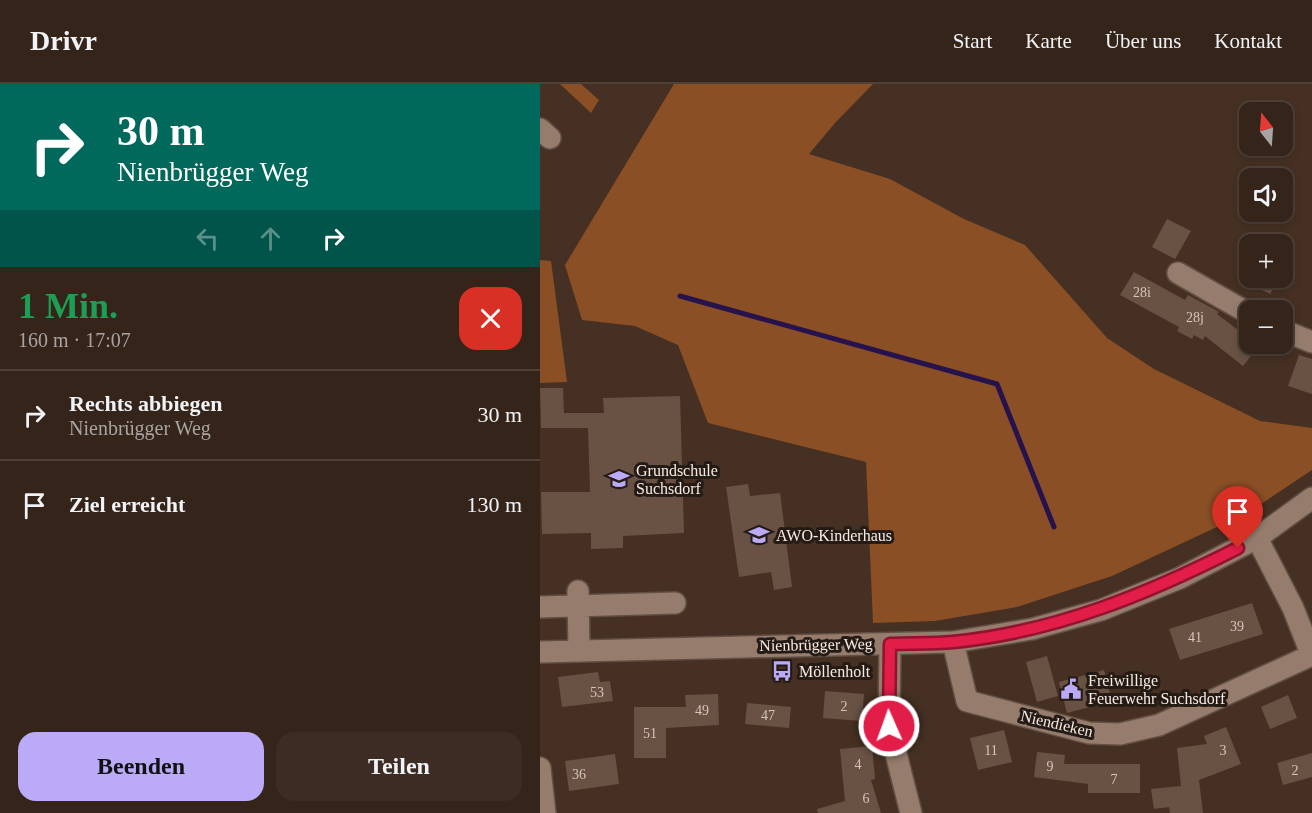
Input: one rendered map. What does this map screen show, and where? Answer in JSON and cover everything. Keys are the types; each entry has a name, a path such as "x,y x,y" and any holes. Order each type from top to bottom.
{"street":[{"path":"1178,273 1239,308"},
{"path":"1293,334 1312,342"},
{"name":"Nienbrügger Weg","path":"540,652 953,642 1032,629 1101,610 1180,578 1257,538 1312,498"},
{"path":"1257,538 1298,618 1312,655"},
{"path":"578,598 579,650"},
{"path":"540,607 578,598 675,603"},
{"name":"Niendieken","path":"953,642 967,701 1089,733 1120,734 1159,725 1312,655"},
{"path":"890,644 889,726 911,813"},
{"path":"540,768 545,813"}],"shaded area":[{"path":"560,84 581,84 599,100 591,113"},
{"path":"674,84 873,84 809,154 890,179 964,219 1025,245 1107,338 1154,369 1260,421 1312,428 1312,470 1249,512 1112,576 1017,607 935,621 873,623 866,462 708,423 678,345 635,326 582,320 565,265"},
{"path":"540,260 551,261 567,382 540,383"}],"building":[{"path":"1167,219 1191,231 1175,259 1152,247"},
{"path":"1134,272 1185,300 1188,295 1219,312 1217,314 1239,331 1239,354 1253,354 1243,366 1205,336 1203,340 1194,335 1192,339 1177,331 1179,327 1120,295"},
{"path":"1258,288 1273,288 1270,294"},
{"path":"1299,355 1312,359 1312,394 1288,386"},
{"path":"540,388 563,388 564,413 604,413 603,398 680,396 684,533 623,536 623,548 591,549 591,533 542,534 541,492 590,492 588,428 541,428"},
{"name":"AWO-Kinderhaus","path":"748,484 750,496 780,493 792,587 774,590 771,572 739,577 726,487"},
{"path":"1252,603 1263,634 1180,660 1169,629"},
{"path":"1047,656 1058,696 1037,702 1026,662"},
{"name":"Freiwillige Feuerwehr Suchsdorf","path":"1104,670 1112,701 1067,713 1059,682"},
{"path":"598,672 600,682 610,681 613,701 562,707 558,677"},
{"path":"825,691 864,694 862,721 823,718"},
{"path":"718,694 719,725 666,728 666,758 634,758 634,707 686,707 685,695"},
{"path":"1288,695 1297,718 1270,729 1261,707"},
{"path":"747,703 791,707 789,728 745,724"},
{"path":"1226,727 1241,764 1199,780 1203,813 1170,813 1169,807 1154,809 1151,789 1181,786 1177,748 1207,744 1204,736"},
{"path":"1004,730 1012,762 978,770 970,738"},
{"path":"872,746 875,779 871,780 881,813 818,813 817,809 845,801 840,749"},
{"path":"1037,752 1065,755 1064,764 1140,764 1140,793 1088,793 1088,784 1034,777"},
{"path":"1312,753 1312,777 1283,785 1277,763"},
{"path":"615,754 619,784 569,791 565,761"}],"waterway":[{"path":"680,296 997,384 1054,527"}],"place":[{"name":"Grundschule Suchsdorf","path":"619,479"},
{"name":"AWO-Kinderhaus","path":"759,535"},
{"name":"Möllenholt","path":"782,671"},
{"name":"Freiwillige Feuerwehr Suchsdorf","path":"1071,689"}],"route":[{"path":"889,726 890,644 953,642 1060,622 1101,610 1180,578 1238,548"}]}
